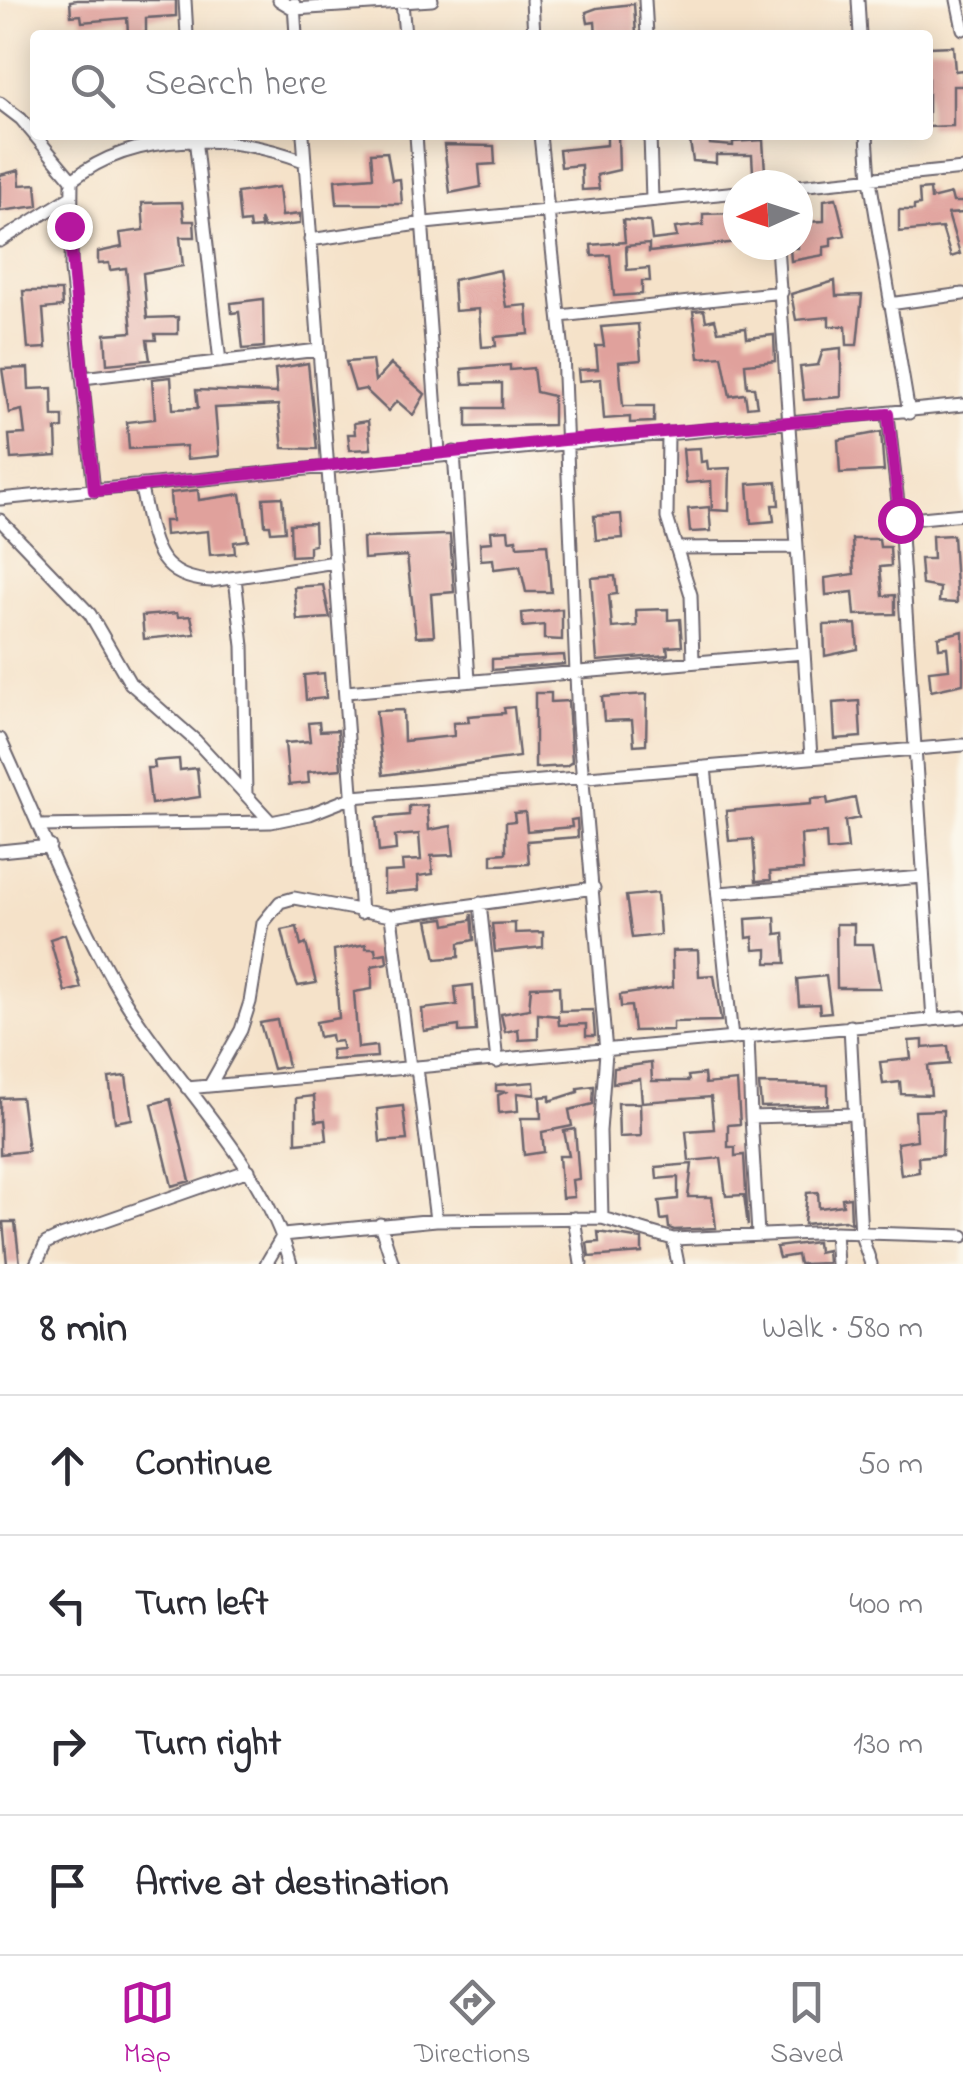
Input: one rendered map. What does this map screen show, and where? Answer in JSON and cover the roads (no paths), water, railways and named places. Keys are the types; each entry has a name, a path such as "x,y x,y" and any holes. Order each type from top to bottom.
{"street":[{"path":"185,0 187,30"},
{"path":"279,0 294,4 432,0"},
{"path":"532,0 534,30"},
{"path":"645,0 647,30"},
{"path":"858,0 860,30"},
{"path":"956,0 963,30"},
{"path":"402,3 405,30"},
{"path":"294,4 296,30"},
{"path":"0,103 30,130"},
{"path":"39,140 72,180"},
{"path":"94,491 69,198 72,180 99,162 140,148 184,140"},
{"path":"195,140 220,362"},
{"path":"220,140 244,142 304,160"},
{"path":"303,140 360,913"},
{"path":"417,140 426,223 439,454"},
{"path":"540,140 560,316 581,778 606,1052 600,1131 602,1218"},
{"path":"650,140 652,200"},
{"path":"867,140 870,180 908,413"},
{"path":"813,185 963,169"},
{"path":"310,240 426,223 723,193"},
{"path":"0,240 69,198"},
{"path":"779,260 811,757"},
{"path":"560,316 782,292"},
{"path":"889,304 963,294"},
{"path":"82,378 318,350"},
{"path":"0,499 564,440 790,425 963,405"},
{"path":"888,414 900,520 933,1020"},
{"path":"668,433 667,518 691,595 693,661"},
{"path":"454,452 469,680"},
{"path":"140,486 158,554 172,572 191,580 235,578 335,562"},
{"path":"900,520 963,514"},
{"path":"0,520 90,614 130,683 196,741 271,822"},
{"path":"676,548 797,547"},
{"path":"235,578 243,646 246,794"},
{"path":"346,692 804,653"},
{"path":"0,739 102,961 187,1088 248,1170 283,1236 291,1264"},
{"path":"40,826 271,822 310,814 353,797 963,746"},
{"path":"704,767 732,1039"},
{"path":"0,851 50,846"},
{"path":"719,894 923,877"},
{"path":"210,1086 240,1030 268,913 280,902 294,898 390,916 594,888"},
{"path":"480,904 497,1062"},
{"path":"390,916 436,1220"},
{"path":"187,1088 963,1017"},
{"path":"850,1026 861,1235 872,1264"},
{"path":"748,1037 758,1234"},
{"path":"751,1116 855,1114"},
{"path":"36,1264 46,1243 61,1236 248,1170"},
{"path":"574,1218 582,1264"},
{"path":"283,1236 436,1220 574,1218 602,1218 673,1238 835,1232 963,1236"},
{"path":"380,1224 392,1264"},
{"path":"835,1232 836,1264"},
{"path":"266,1264 283,1236"},
{"path":"673,1238 678,1264"}]}
